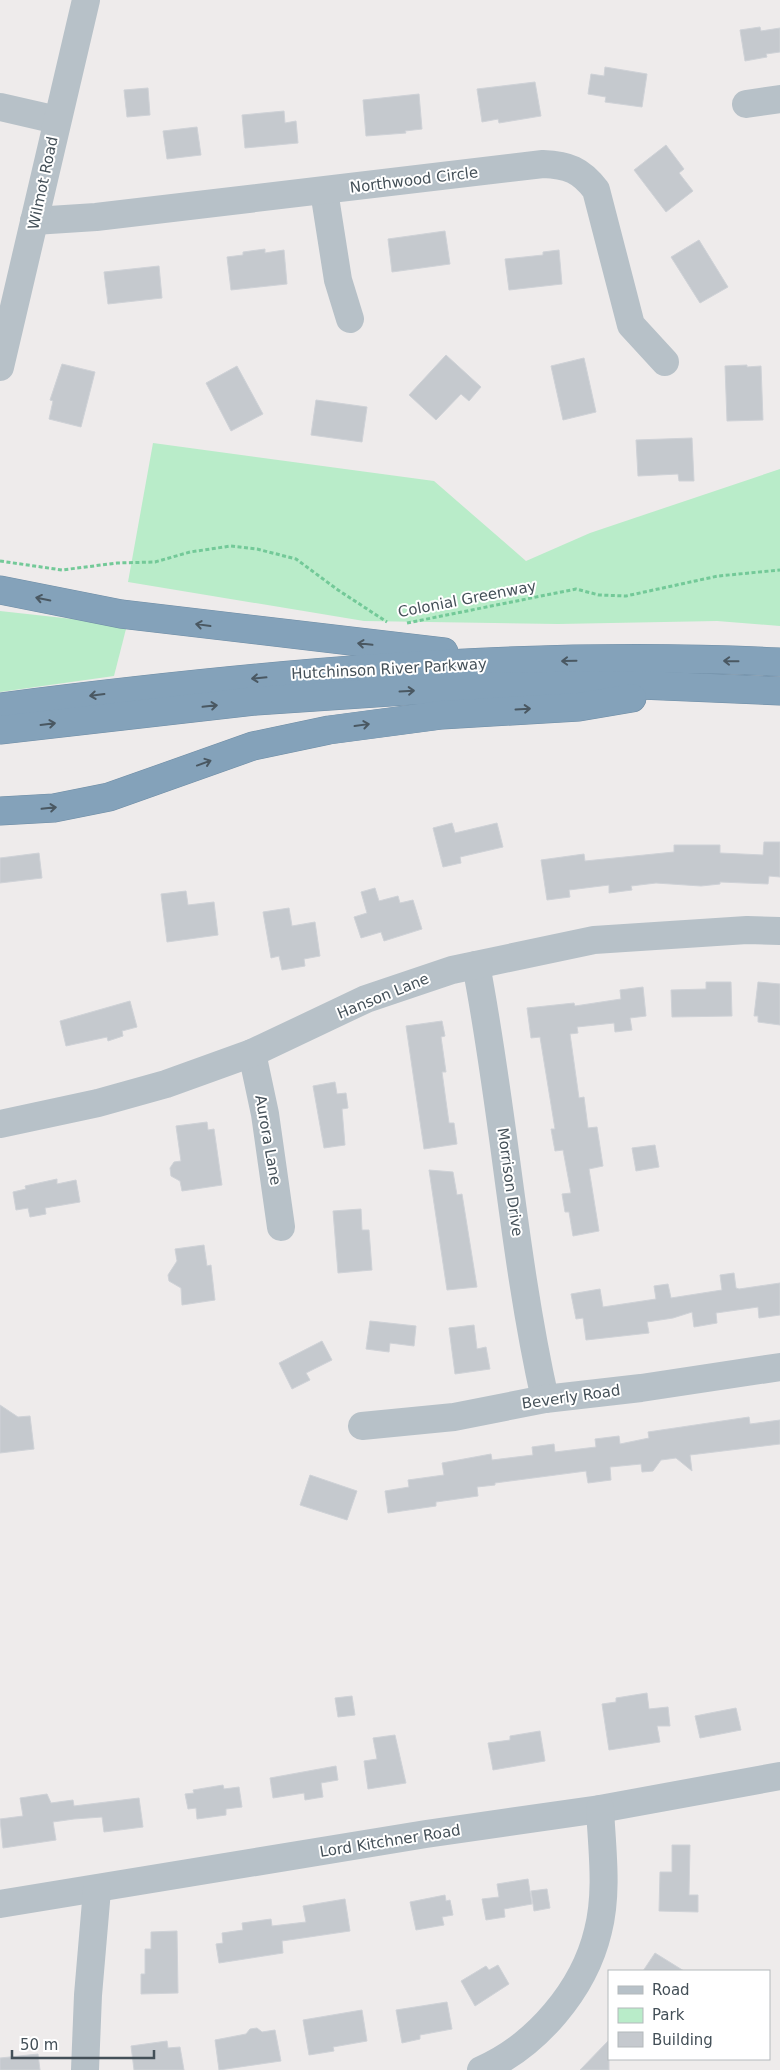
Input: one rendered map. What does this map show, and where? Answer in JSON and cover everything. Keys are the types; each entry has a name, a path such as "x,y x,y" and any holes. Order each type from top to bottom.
{"highway":[{"path":"0,590 130,616 317,639 535,662"},
{"name":"Hutchinson River Parkway","path":"0,707 266,677 460,664 646,659 780,662"},
{"name":"Hutchinson River Parkway","path":"0,730 159,711 335,695 466,687 640,685 780,691"},
{"path":"0,811 54,808 110,797 253,746 329,730 442,714 579,707 688,688"}],"street":[{"name":"Wilmot Road","path":"0,367 86,0"},
{"path":"746,104 780,99"},
{"path":"0,107 57,120"},
{"name":"Northwood Circle","path":"34,221 96,217 543,164 572,168 582,173 596,190 631,325 665,362"},
{"path":"324,191 338,280 350,319"},
{"name":"Hanson Lane","path":"0,1124 134,1094 252,1054 366,999 426,978 476,965 594,940 747,930 780,931"},
{"name":"Morrison Drive","path":"476,965 500,1104 532,1345 544,1399"},
{"name":"Aurora Lane","path":"252,1054 267,1129 281,1227"},
{"name":"Beverly Road","path":"362,1426 454,1417 544,1399 641,1388 780,1366"},
{"name":"Lord Kitchner Road","path":"0,1904 97,1890 426,1834 600,1809 780,1776"},
{"path":"482,2070 496,2064 526,2042 553,2016 571,1991 588,1960 598,1932 602,1899 600,1809"},
{"path":"85,2070 97,1890"}],"path":[{"name":"Colonial Greenway","path":"0,561 62,570 117,563 155,562 190,552 231,546 258,549 296,559 345,595 394,626"},
{"name":"Colonial Greenway","path":"403,624 576,589 599,595 626,596 718,576 780,570"}],"green space":[{"path":"153,443 434,481 526,561 590,533 780,469 780,626 717,621 558,624 364,621 128,582"},
{"path":"0,611 127,625 114,676 0,692"}],"building":[{"path":"760,27 761,31 780,28 780,52 766,54 767,57 745,61 740,30"},
{"path":"605,67 647,74 642,107 605,102 606,97 588,94 591,74 604,76"},
{"path":"535,82 541,116 499,123 498,119 482,122 477,89"},
{"path":"148,88 150,115 127,117 124,90"},
{"path":"419,94 422,129 405,131 406,133 366,136 363,100"},
{"path":"284,111 285,123 296,121 298,143 245,148 242,115"},
{"path":"197,127 201,155 167,159 163,131"},
{"path":"666,145 684,169 679,173 693,191 666,212 634,170"},
{"path":"445,231 450,264 392,272 388,239"},
{"path":"699,240 728,287 700,303 671,257"},
{"path":"265,249 265,253 284,250 287,284 231,290 227,257 243,255 243,252"},
{"path":"559,250 562,284 509,290 505,259 543,255 543,252"},
{"path":"159,266 162,298 108,304 104,272"},
{"path":"446,355 481,387 469,401 461,394 436,420 409,395"},
{"path":"584,358 596,412 563,420 551,366"},
{"path":"62,364 95,372 81,427 49,419 53,401 50,400"},
{"path":"747,365 747,367 761,366 763,420 727,421 725,366"},
{"path":"237,366 263,414 231,431 206,383"},
{"path":"316,400 367,407 362,442 311,435"},
{"path":"692,438 694,481 679,481 678,474 638,476 636,440"},
{"path":"452,823 455,833 497,823 503,847 460,857 461,863 443,867 433,828"},
{"path":"764,842 780,842 780,877 769,876 768,884 720,882 720,884 701,886 656,883 631,886 632,890 609,893 609,885 569,890 570,897 547,900 541,860 584,854 585,861 674,852 674,845 720,845 720,853 763,855"},
{"path":"39,853 42,878 0,883 0,858"},
{"path":"375,888 379,901 398,896 400,903 413,900 422,929 384,941 381,932 361,938 354,917 367,913 361,892"},
{"path":"186,891 188,905 214,902 218,935 167,942 161,894"},
{"path":"289,908 292,926 315,922 320,956 304,959 305,966 282,970 279,956 271,958 263,912"},
{"path":"706,982 731,982 732,1016 672,1017 671,990 706,989"},
{"path":"758,982 780,984 780,1025 758,1022 758,1016 754,1016"},
{"path":"643,987 646,1016 630,1018 632,1030 615,1032 614,1023 577,1027 578,1033 570,1034 579,1098 584,1097 588,1128 597,1127 603,1166 589,1169 599,1231 573,1236 569,1212 565,1212 562,1194 571,1193 563,1150 555,1151 551,1129 555,1129 540,1037 531,1038 527,1008 574,1003 575,1006 621,999 620,990"},
{"path":"130,1001 137,1027 122,1031 123,1036 108,1041 107,1037 66,1046 60,1021"},
{"path":"442,1021 445,1036 441,1037 446,1072 442,1072 449,1123 454,1123 457,1144 424,1149 406,1026"},
{"path":"335,1082 337,1094 346,1093 348,1108 342,1109 345,1145 324,1148 313,1086"},
{"path":"207,1122 208,1130 214,1129 222,1185 182,1191 180,1181 171,1176 170,1168 174,1162 181,1161 176,1126"},
{"path":"655,1145 659,1167 636,1171 632,1148"},
{"path":"429,1170 453,1172 457,1195 462,1194 477,1287 447,1290"},
{"path":"57,1179 57,1184 76,1180 80,1202 45,1208 46,1214 30,1217 28,1208 16,1210 13,1192 26,1189 25,1186"},
{"path":"361,1209 362,1230 369,1230 372,1270 338,1273 333,1211"},
{"path":"204,1245 207,1266 211,1265 215,1300 182,1305 181,1288 169,1281 168,1275 177,1261 175,1249"},
{"path":"734,1273 736,1288 739,1289 780,1283 780,1315 759,1318 758,1307 716,1313 717,1323 694,1327 692,1312 673,1318 647,1322 649,1333 586,1340 583,1318 576,1319 571,1294 600,1289 603,1307 656,1299 654,1286 668,1284 671,1298 722,1290 720,1275"},
{"path":"370,1321 416,1326 414,1346 390,1343 389,1352 366,1349"},
{"path":"474,1325 477,1349 486,1347 490,1369 455,1374 449,1328"},
{"path":"322,1341 332,1360 306,1373 310,1380 292,1389 279,1363"},
{"path":"0,1405 18,1417 30,1416 34,1449 0,1453"},
{"path":"749,1417 750,1424 780,1420 780,1444 690,1455 692,1471 676,1458 661,1460 653,1471 642,1472 641,1464 610,1467 611,1480 588,1483 586,1471 495,1483 495,1485 477,1487 478,1496 436,1502 436,1506 388,1513 385,1491 409,1487 408,1480 444,1475 442,1463 491,1454 492,1460 533,1455 532,1447 554,1444 555,1452 596,1447 595,1439 619,1436 620,1444 649,1438 648,1432"},
{"path":"310,1475 357,1491 347,1520 300,1505"},
{"path":"647,1693 649,1709 668,1707 670,1726 657,1726 660,1742 609,1750 602,1704 616,1702 616,1698"},
{"path":"352,1696 355,1715 338,1717 335,1698"},
{"path":"736,1708 741,1730 700,1738 695,1716"},
{"path":"540,1731 545,1761 493,1770 488,1743 510,1740 510,1736"},
{"path":"395,1735 406,1783 368,1789 364,1761 377,1759 373,1738"},
{"path":"336,1766 338,1780 321,1783 323,1797 305,1800 304,1793 273,1798 270,1778"},
{"path":"223,1785 224,1789 239,1787 242,1807 226,1809 226,1815 197,1819 196,1808 188,1809 185,1794 194,1793 193,1790"},
{"path":"47,1794 51,1803 73,1800 74,1806 139,1798 143,1827 104,1832 102,1817 53,1822 56,1840 3,1848 0,1819 23,1816 20,1798"},
{"path":"672,1845 690,1845 689,1895 698,1895 698,1912 659,1911 660,1872 672,1872"},
{"path":"528,1879 532,1904 504,1909 505,1917 486,1920 482,1899 499,1897 497,1884"},
{"path":"547,1889 550,1908 534,1911 531,1891"},
{"path":"445,1895 446,1901 450,1900 453,1915 442,1917 444,1925 416,1930 410,1902"},
{"path":"345,1899 350,1931 282,1941 283,1953 219,1963 216,1944 223,1943 222,1933 243,1930 242,1923 271,1919 272,1926 306,1922 303,1906"},
{"path":"177,1931 178,1993 141,1994 141,1974 145,1974 145,1949 151,1949 151,1932"},
{"path":"655,1953 682,1970 644,1970"},
{"path":"498,1965 509,1984 475,2006 461,1981 486,1966 489,1970"},
{"path":"447,2002 452,2029 420,2035 420,2039 402,2043 396,2010"},
{"path":"362,2010 367,2041 333,2047 334,2051 309,2055 303,2020"},
{"path":"257,2028 262,2032 275,2030 281,2061 219,2070 215,2040 246,2034 250,2029"},
{"path":"167,2041 168,2048 180,2047 184,2070 134,2070 131,2046"},
{"path":"608,2041 609,2070 580,2070"},
{"path":"38,2054 40,2070 0,2070 0,2058"}]}
